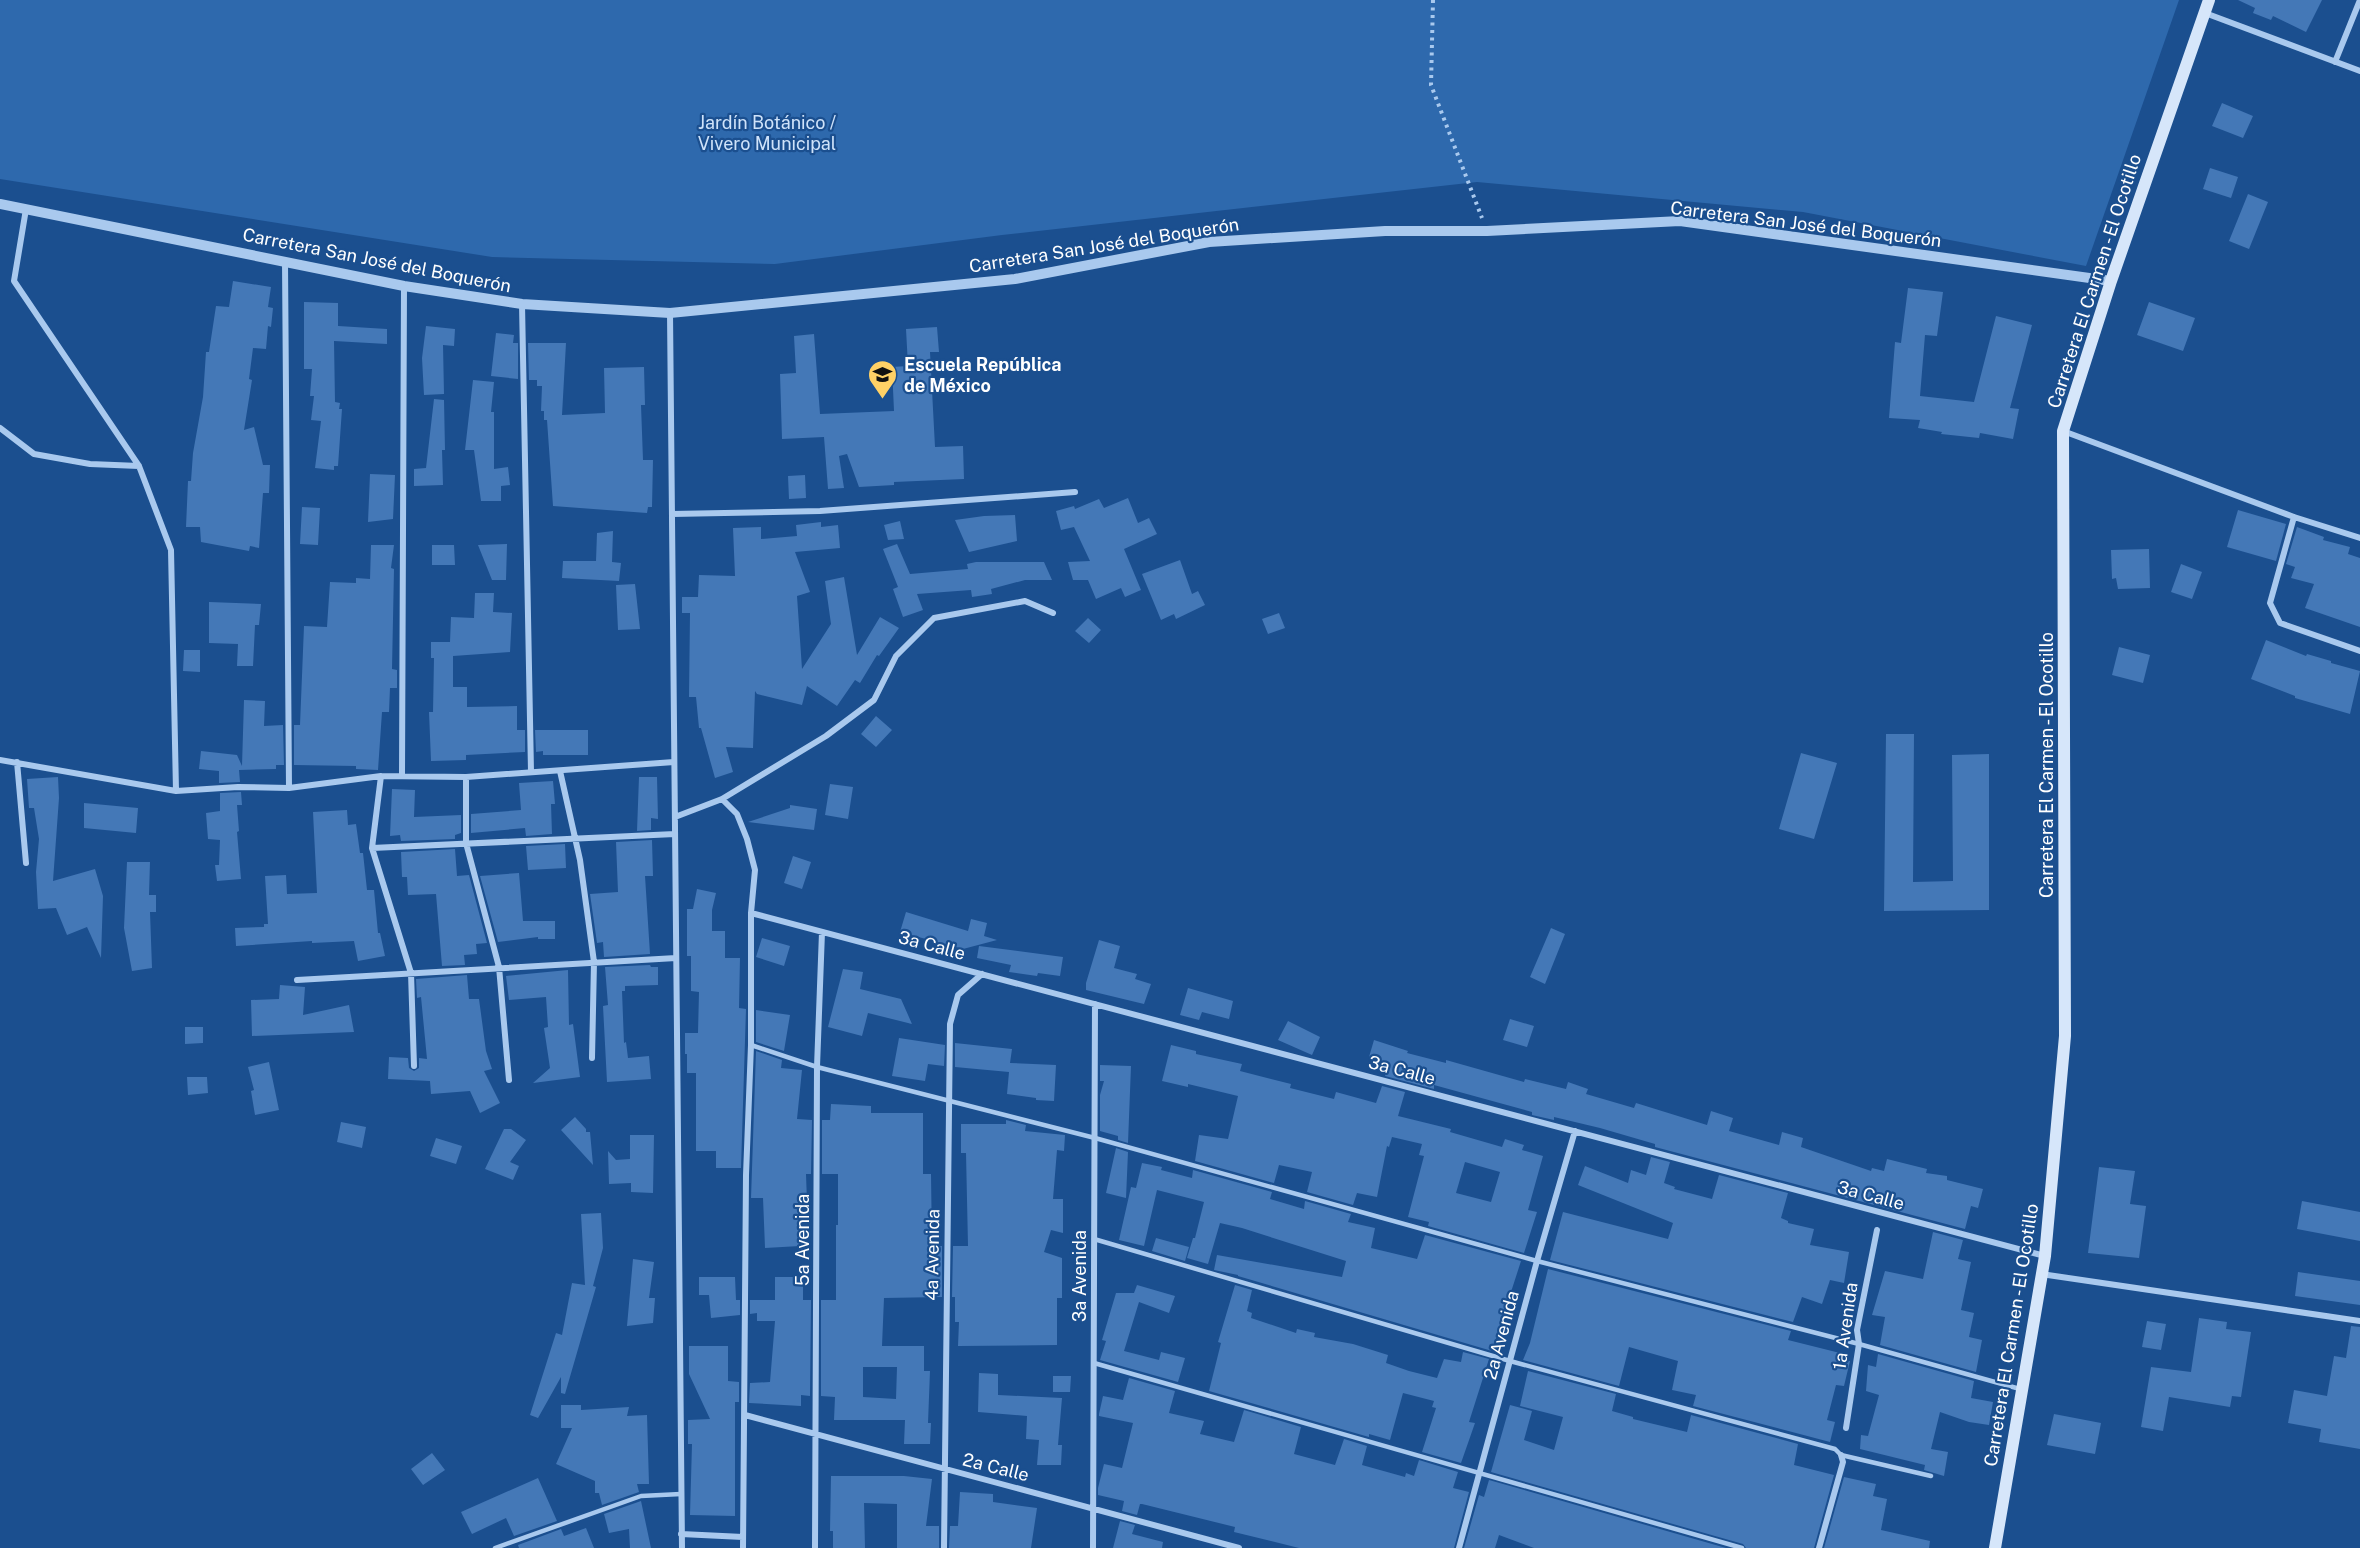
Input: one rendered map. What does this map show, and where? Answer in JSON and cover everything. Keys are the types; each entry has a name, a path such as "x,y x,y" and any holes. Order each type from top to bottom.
{"main road":[{"name":"Carretera El Carmen - El Ocotillo","path":"1995,1548 2045,1256 2065,1036 2063,430 2111,280 2209,0"}],"street":[{"path":"2336,62 2360,0"},
{"path":"2204,13 2360,71"},
{"name":"Carretera San José del Boquerón","path":"0,204 103,226 271,257 285,262 404,286 522,304 670,313 1016,279 1209,242 1385,231 1487,231 1680,221 2111,280"},
{"path":"26,209 14,280 138,466 171,550 176,791"},
{"path":"285,262 289,788"},
{"path":"402,775 404,286"},
{"path":"522,304 531,772"},
{"path":"670,313 682,1548"},
{"path":"0,428 34,454 90,465 138,466"},
{"path":"2063,430 2294,517 2360,538"},
{"path":"672,514 820,511 1076,492"},
{"path":"2294,517 2270,603 2274,613 2280,623 2360,651"},
{"path":"675,817 722,799 826,736 874,700 896,656 934,618 1025,601 1053,614"},
{"path":"0,760 176,791 238,787 289,788 381,776 466,777 674,762"},
{"path":"17,762 26,863"},
{"path":"560,771 580,860 594,962 592,1058"},
{"path":"381,776 372,848 411,973 414,1066"},
{"path":"466,777 466,843 499,968 509,1080"},
{"path":"722,799 736,814 747,839 754,870 751,913 751,1045 746,1175 743,1548"},
{"path":"372,848 675,834"},
{"name":"3a Calle","path":"751,913 2045,1256"},
{"name":"5a Avenida","path":"815,1548 817,1066 822,932"},
{"path":"297,980 676,958"},
{"name":"4a Avenida","path":"944,1548 943,1469 950,1024 958,995 982,974"},
{"name":"3a Avenida","path":"1093,1548 1095,1004"},
{"name":"2a Avenida","path":"1459,1548 1575,1131"},
{"name":"1a Avenida","path":"1846,1428 1859,1344 1857,1330 1877,1230"},
{"path":"2041,1274 2360,1321"},
{"name":"2a Calle","path":"745,1415 1239,1548"},
{"path":"1819,1548 1843,1462 1841,1455"},
{"path":"681,1534 743,1537"}],"lane":[{"path":"751,1045 817,1066 1095,1138 1537,1261 1859,1344 2022,1390"},
{"path":"1095,1239 1510,1361 1836,1449 1841,1455 1931,1476"},
{"path":"1094,1363 1742,1548"},
{"path":"495,1548 641,1496 681,1494"}],"path":[{"path":"1433,0 1431,85 1487,231"}],"green space":[{"name":"Jardín Botánico / Vivero Municipal","path":"0,0 2179,0 2086,266 1803,212 1477,182 1002,235 775,264 492,257 0,179"}],"building":[{"path":"2238,0 2322,0 2306,32 2273,16 2271,20 2253,13 2255,8"},
{"path":"2222,103 2253,116 2243,138 2212,126"},
{"path":"2210,168 2238,177 2231,198 2203,189"},
{"path":"2248,194 2268,202 2249,249 2229,241"},
{"path":"233,281 271,287 268,307 273,308 271,327 268,326 266,349 253,348 249,379 252,380 244,430 254,427 263,465 270,465 269,493 263,493 259,548 250,546 249,551 201,542 200,527 186,527 188,481 191,481 193,453 203,397 206,352 209,352 216,306 229,307"},
{"path":"1908,288 1943,292 1937,336 1925,335 1920,396 1974,402 1996,316 2032,325 2010,408 2019,409 2013,439 1980,433 1979,438 1941,434 1942,432 1918,428 1920,420 1889,418 1895,342 1901,343"},
{"path":"304,302 338,303 338,326 387,329 387,344 334,341 335,402 340,403 339,409 342,409 338,466 334,466 334,470 315,468 321,421 311,420 314,396 310,396 312,369 304,369"},
{"path":"2149,302 2195,318 2183,351 2137,335"},
{"path":"426,326 455,329 454,346 443,345 444,394 424,395 422,358"},
{"path":"937,327 939,352 930,352 935,447 963,446 964,479 894,482 894,485 859,487 847,454 839,456 844,488 828,489 824,437 782,439 780,374 796,373 794,336 814,334 820,414 894,411 892,367 908,366 906,329"},
{"path":"496,333 514,335 513,343 518,343 518,379 491,376"},
{"path":"528,343 566,343 562,415 605,413 604,368 644,367 645,405 641,405 643,460 653,460 652,507 648,507 647,513 553,506 547,420 544,420 544,411 541,411 542,386 537,386 537,380 529,380"},
{"path":"473,380 494,382 491,412 494,412 494,469 508,467 510,485 501,486 501,501 481,501 474,450 465,450"},
{"path":"434,399 444,400 443,485 414,486 414,469 426,468"},
{"path":"370,474 395,475 393,519 368,522"},
{"path":"805,475 806,498 789,499 788,476"},
{"path":"1128,498 1138,523 1149,518 1157,534 1124,549 1141,590 1125,597 1121,588 1096,599 1088,580 1073,580 1068,562 1090,561 1074,527 1061,530 1056,511 1074,506 1075,509 1099,499 1104,508"},
{"path":"302,507 320,508 318,545 300,544"},
{"path":"2238,510 2286,524 2276,561 2227,547"},
{"path":"1015,515 1017,541 969,552 955,520 984,516"},
{"path":"900,521 904,539 888,540 884,525"},
{"path":"821,522 821,527 838,525 840,548 795,552 810,592 797,596 802,669 831,624 825,581 844,577 857,655 880,617 899,628 879,656 877,655 860,683 855,680 837,706 807,686 802,705 757,694 755,691 753,748 726,747 733,772 715,778 701,728 699,728 696,697 689,697 690,613 682,613 682,597 698,597 699,575 735,576 733,528 761,527 761,539 797,536 796,525"},
{"path":"2297,527 2324,537 2323,540 2350,547 2348,554 2360,558 2360,627 2305,608 2314,584 2291,578 2295,567 2286,564"},
{"path":"613,531 612,562 621,563 619,581 562,578 563,561 596,561 597,533"},
{"path":"507,544 506,580 492,580 478,545"},
{"path":"897,544 910,574 968,569 967,564 976,562 1044,562 1052,580 1025,580 991,589 992,594 972,597 971,590 917,594 923,610 903,617 893,589 898,587 883,549"},
{"path":"371,545 394,545 391,568 394,569 392,669 397,670 397,688 390,688 389,712 382,712 378,770 356,769 356,766 294,765 294,725 300,725 304,626 327,627 330,582 356,583 356,578 370,579"},
{"path":"432,545 454,545 455,565 432,565"},
{"path":"2149,549 2150,588 2118,589 2116,578 2112,579 2111,550"},
{"path":"1180,560 1192,594 1198,591 1205,605 1176,619 1174,614 1161,620 1142,574"},
{"path":"2181,564 2202,572 2192,599 2171,592"},
{"path":"635,584 640,629 618,630 616,585"},
{"path":"475,593 494,593 493,612 512,613 510,652 453,656 453,687 467,687 467,707 517,706 517,730 525,730 525,752 466,755 466,760 431,761 429,712 433,712 434,658 431,658 431,642 450,642 451,617 474,618"},
{"path":"209,602 261,604 259,625 255,625 253,666 237,666 238,644 209,643"},
{"path":"1279,613 1285,628 1268,634 1262,619"},
{"path":"1088,618 1101,630 1089,643 1075,631"},
{"path":"2266,640 2306,656 2307,654 2360,671 2350,714 2295,698 2295,696 2251,679"},
{"path":"2119,647 2150,655 2143,683 2112,675"},
{"path":"184,650 200,650 200,672 183,671"},
{"path":"244,700 265,701 264,726 283,725 284,765 276,765 276,769 239,770 240,782 219,783 219,771 199,769 201,751 237,755 242,766"},
{"path":"876,716 892,730 876,747 861,734"},
{"path":"535,730 588,730 588,755 543,755 543,751 536,752"},
{"path":"1886,734 1914,734 1913,882 1953,881 1952,755 1989,754 1989,910 1884,911"},
{"path":"1801,753 1837,763 1814,839 1779,829"},
{"path":"58,777 59,798 53,881 95,869 103,896 101,958 87,927 67,935 56,908 38,909 36,872 39,839 34,808 29,808 27,779"},
{"path":"639,777 657,777 658,819 651,818 651,830 637,831"},
{"path":"553,781 555,804 551,804 552,834 526,836 525,828 471,833 471,814 521,810 519,783"},
{"path":"830,784 853,787 848,819 825,815"},
{"path":"392,789 415,790 414,817 461,815 461,833 455,835 455,839 401,841 400,835 390,836"},
{"path":"241,792 242,805 237,805 239,831 237,832 241,879 217,881 215,865 219,865 220,840 208,839 206,813 220,811 220,793"},
{"path":"84,803 138,808 136,833 84,828"},
{"path":"790,805 817,809 814,830 748,822 790,808"},
{"path":"347,810 348,825 356,824 360,853 363,853 367,890 374,890 378,933 380,933 385,956 358,961 354,941 236,946 235,928 264,927 264,924 268,924 265,876 286,875 287,894 317,893 313,812"},
{"path":"652,840 653,876 645,876 650,954 604,957 603,942 597,943 590,894 618,892 616,842"},
{"path":"565,844 566,868 528,870 526,846"},
{"path":"455,849 457,876 469,875 487,943 476,944 477,954 464,955 465,965 442,966 436,894 408,895 407,877 402,877 401,852"},
{"path":"793,856 811,862 802,889 784,883"},
{"path":"127,862 150,862 149,895 156,895 156,912 150,912 152,968 132,971 124,928"},
{"path":"519,873 523,921 555,921 555,939 538,939 538,937 498,942 480,876"},
{"path":"697,889 716,893 712,910 712,931 725,931 725,958 740,958 739,1008 746,1009 741,1168 716,1168 716,1151 696,1151 696,1073 687,1073 685,1033 698,1033 699,992 691,991 691,956 687,956 687,909 693,909"},
{"path":"906,912 968,931 971,919 987,923 984,936 997,940 963,949 900,932"},
{"path":"1551,928 1565,934 1545,984 1530,977"},
{"path":"762,938 790,946 784,966 756,957"},
{"path":"1099,940 1120,946 1114,968 1137,974 1135,979 1151,984 1144,1004 1086,990"},
{"path":"979,946 1063,957 1060,976 1009,972 1011,965 977,958"},
{"path":"650,965 658,967 658,985 625,986 625,991 622,991 624,1043 626,1042 628,1058 649,1056 651,1079 607,1082 603,1006 608,1005 605,967"},
{"path":"843,969 863,972 860,989 901,999 912,1024 868,1013 862,1036 828,1027"},
{"path":"568,970 569,1025 573,1024 580,1077 533,1083 550,1068 544,1028 548,1027 546,997 509,1000 506,976"},
{"path":"467,975 469,999 479,999 486,1051 492,1069 484,1071 500,1103 480,1113 470,1091 431,1094 430,1081 388,1079 389,1057 408,1058 409,1068 414,1071 419,1068 419,1058 427,1059 421,997 417,998 416,979"},
{"path":"280,985 305,987 303,1015 349,1005 354,1032 252,1036 251,1000 279,999"},
{"path":"1188,988 1233,1001 1229,1019 1202,1012 1199,1020 1180,1015"},
{"path":"756,1010 790,1015 784,1051 756,1042"},
{"path":"1510,1019 1534,1026 1527,1047 1503,1040"},
{"path":"1288,1021 1320,1037 1312,1055 1278,1040"},
{"path":"185,1027 203,1027 203,1043 185,1044"},
{"path":"899,1038 945,1045 944,1066 928,1064 925,1081 892,1076"},
{"path":"1374,1040 1408,1051 1407,1053 1446,1063 1446,1060 1524,1082 1525,1079 1566,1089 1568,1082 1588,1089 1586,1094 1634,1108 1636,1103 1707,1125 1711,1111 1733,1118 1729,1131 1779,1145 1782,1132 1803,1138 1801,1147 1871,1171 1872,1168 1884,1171 1887,1159 1927,1169 1926,1173 1947,1176 1947,1180 1983,1189 1978,1208 1971,1206 1965,1229 1655,1147 1655,1144 1600,1128 1554,1117 1554,1120 1532,1115 1532,1112 1434,1085 1434,1089 1385,1076 1389,1064 1369,1057"},
{"path":"955,1043 1012,1049 1010,1063 1056,1065 1054,1101 1007,1094 1009,1072 955,1067"},
{"path":"1171,1045 1196,1051 1196,1054 1242,1064 1240,1071 1291,1084 1290,1088 1334,1099 1336,1092 1376,1103 1382,1086 1405,1092 1398,1116 1451,1129 1450,1132 1502,1147 1505,1139 1524,1145 1522,1150 1543,1156 1528,1210 1537,1212 1524,1253 1428,1226 1429,1222 1408,1217 1424,1156 1419,1155 1422,1144 1392,1137 1389,1147 1387,1146 1377,1197 1357,1193 1353,1205 1307,1192 1312,1172 1279,1165 1274,1183 1195,1161 1199,1135 1228,1139 1238,1096 1188,1084 1188,1087 1162,1081","holes":["1465,1162 1500,1172 1491,1202 1456,1193"]},
{"path":"756,1051 782,1060 781,1068 802,1070 797,1119 812,1120 811,1174 806,1174 807,1202 798,1202 800,1246 765,1248 763,1198 751,1198"},
{"path":"269,1062 279,1110 255,1115 251,1091 254,1090 248,1067"},
{"path":"1100,1065 1131,1066 1128,1143 1118,1140 1118,1136 1100,1131 1100,1095 1104,1081 1100,1081"},
{"path":"187,1077 207,1077 208,1093 188,1095"},
{"path":"831,1104 871,1106 871,1113 923,1113 923,1174 931,1174 932,1246 942,1246 942,1297 884,1298 882,1346 924,1346 924,1371 930,1371 928,1423 931,1423 930,1444 904,1444 905,1420 834,1420 835,1397 821,1396 821,1300 836,1300 838,1174 822,1174 822,1120 830,1120","holes":["863,1367 897,1367 896,1399 863,1397"]},
{"path":"575,1117 586,1132 590,1132 593,1165 561,1130"},
{"path":"1006,1120 1026,1125 1025,1131 1065,1135 1064,1151 1057,1150 1053,1199 1063,1199 1063,1233 1051,1230 1044,1252 1062,1258 1062,1298 1057,1298 1057,1345 958,1346 959,1322 955,1322 955,1297 952,1297 953,1246 968,1246 966,1153 961,1153 961,1124 1006,1124"},
{"path":"341,1122 366,1127 362,1148 337,1142"},
{"path":"504,1129 511,1129 526,1140 510,1162 519,1166 513,1180 485,1169"},
{"path":"630,1135 654,1135 653,1193 631,1192 631,1183 609,1184 608,1151 616,1160 630,1159"},
{"path":"436,1138 462,1146 456,1164 430,1156"},
{"path":"1116,1148 1128,1152 1126,1198 1106,1193"},
{"path":"1651,1157 1670,1162 1664,1183 1675,1187 1674,1189 1712,1199 1719,1175 1788,1193 1781,1218 1788,1223 1814,1229 1810,1245 1849,1252 1844,1283 1830,1280 1822,1304 1802,1297 1793,1322 1550,1260 1563,1212 1668,1239 1673,1223 1578,1185 1585,1166 1628,1183 1631,1170 1646,1175"},
{"path":"1142,1163 1162,1167 1161,1170 1192,1178 1193,1170 1272,1192 1270,1199 1304,1209 1305,1201 1351,1214 1348,1222 1375,1228 1371,1248 1417,1259 1425,1235 1521,1261 1492,1351 1238,1275 1214,1270 1217,1255 1342,1277 1346,1261 1242,1228 1220,1223 1208,1264 1187,1258 1193,1238 1195,1238 1204,1202 1157,1190 1144,1246 1119,1240 1131,1187 1136,1188"},
{"path":"2099,1167 2135,1171 2130,1204 2146,1206 2139,1258 2088,1253"},
{"path":"2302,1201 2360,1212 2360,1241 2297,1229"},
{"path":"601,1213 603,1248 593,1286 596,1287 565,1394 561,1393 561,1377 538,1418 530,1415 556,1333 562,1335 572,1283 585,1285 581,1214"},
{"path":"1933,1232 1963,1240 1958,1259 1971,1262 1961,1310 1974,1313 1969,1337 1982,1340 1976,1372 1880,1345 1885,1317 1872,1315 1885,1271 1923,1279"},
{"path":"1156,1238 1189,1247 1185,1261 1152,1251"},
{"path":"633,1259 654,1262 649,1298 655,1298 653,1323 627,1326"},
{"path":"1548,1269 1791,1331 1788,1340 1844,1354 1842,1360 1850,1361 1844,1386 1836,1385 1827,1420 1835,1422 1830,1442 1693,1406 1696,1395 1672,1390 1678,1361 1629,1347 1619,1386 1523,1360 1530,1343"},
{"path":"2298,1272 2360,1281 2360,1305 2295,1296"},
{"path":"699,1277 735,1277 736,1300 740,1300 740,1315 711,1318 709,1295 699,1295"},
{"path":"775,1277 803,1277 803,1300 811,1300 810,1396 801,1395 801,1406 749,1403 750,1383 770,1382 775,1321 757,1321 757,1313 750,1314 750,1300 775,1300"},
{"path":"1137,1285 1175,1296 1169,1313 1139,1302 1124,1351 1159,1360 1161,1352 1185,1358 1178,1382 1100,1360 1106,1341 1102,1340 1116,1293 1134,1293"},
{"path":"1235,1285 1252,1290 1247,1311 1252,1313 1251,1318 1296,1333 1297,1329 1315,1333 1314,1337 1353,1344 1388,1355 1386,1363 1409,1371 1437,1378 1444,1359 1461,1362 1463,1352 1489,1359 1469,1422 1475,1423 1461,1463 1422,1452 1436,1408 1432,1407 1434,1401 1403,1393 1390,1440 1369,1434 1369,1437 1209,1391 1221,1343 1218,1342"},
{"path":"2199,1318 2227,1322 2226,1329 2251,1332 2241,1397 2232,1396 2230,1407 2169,1397 2163,1431 2141,1427 2151,1367 2191,1372"},
{"path":"2147,1321 2166,1324 2161,1350 2142,1347"},
{"path":"2351,1326 2360,1327 2360,1449 2319,1442 2321,1429 2288,1423 2294,1390 2327,1396 2334,1356 2346,1358"},
{"path":"689,1346 728,1346 728,1381 739,1382 739,1402 735,1402 735,1516 690,1515 692,1444 688,1444 688,1420 710,1419 689,1374"},
{"path":"1878,1354 1974,1381 1971,1398 1993,1402 1989,1425 1969,1422 1940,1412 1931,1449 1948,1452 1944,1476 1924,1470 1925,1465 1860,1449 1861,1435 1868,1436 1879,1395 1866,1391 1868,1365 1876,1367"},
{"path":"1528,1371 1616,1394 1612,1411 1633,1417 1633,1419 1687,1432 1691,1415 1798,1444 1794,1465 1834,1475 1814,1548 1746,1548 1743,1544 1491,1472 1510,1405 1532,1411 1524,1440 1554,1450 1563,1417 1520,1406"},
{"path":"979,1373 998,1374 998,1395 1062,1398 1058,1445 1062,1445 1061,1465 1037,1465 1039,1440 1026,1439 1027,1416 978,1412"},
{"path":"1053,1376 1071,1376 1070,1392 1053,1392"},
{"path":"1129,1378 1175,1391 1169,1413 1204,1421 1200,1434 1234,1442 1244,1410 1301,1427 1294,1454 1335,1465 1344,1439 1367,1446 1362,1465 1405,1477 1406,1473 1414,1476 1419,1460 1458,1472 1453,1488 1469,1492 1454,1548 1299,1548 1234,1532 1235,1527 1142,1504 1140,1504 1137,1515 1122,1511 1124,1501 1098,1495 1098,1488 1104,1464 1122,1468 1133,1423 1099,1416 1099,1414 1103,1396 1123,1400"},
{"path":"561,1405 581,1405 581,1410 629,1407 627,1416 647,1415 649,1484 637,1484 639,1492 602,1505 599,1493 595,1493 595,1481 556,1464 572,1428 561,1428"},
{"path":"2054,1414 2101,1423 2095,1454 2047,1445"},
{"path":"432,1453 445,1470 423,1485 411,1469"},
{"path":"831,1476 904,1476 932,1479 926,1526 939,1526 939,1548 897,1548 897,1504 864,1503 865,1548 833,1548 833,1531 830,1531"},
{"path":"1844,1477 1876,1484 1873,1496 1887,1499 1881,1530 1930,1541 1929,1548 1824,1548"},
{"path":"538,1478 557,1521 514,1536 506,1518 472,1534 461,1512"},
{"path":"1489,1480 1726,1548 1534,1548 1499,1535 1495,1548 1464,1548 1479,1495 1484,1497"},
{"path":"960,1492 993,1494 993,1502 1037,1508 1031,1548 949,1548 950,1526 958,1526"},
{"path":"641,1501 651,1548 630,1548 629,1529 609,1533 604,1514"},
{"path":"1120,1521 1135,1525 1132,1534 1163,1542 1162,1548 1113,1548"},
{"path":"586,1528 594,1548 519,1548 518,1545 561,1529 564,1536"}],"place":[{"name":"Escuela República de México","path":"883,400"}]}
